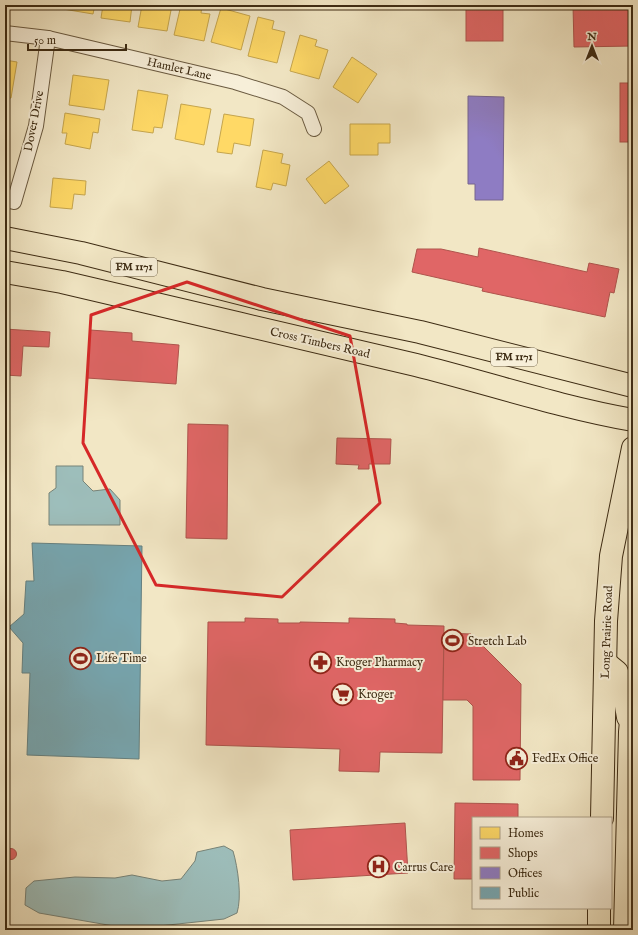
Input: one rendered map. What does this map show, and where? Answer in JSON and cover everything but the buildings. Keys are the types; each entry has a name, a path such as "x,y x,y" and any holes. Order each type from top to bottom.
{"main road":[{"name":"FM 1171","path":"5,238 81,253 262,299 420,332 633,386"},
{"name":"Cross Timbers Road","path":"5,272 62,282 417,366 506,391 633,420"},
{"path":"255,328 262,299"},
{"name":"Long Prairie Road","path":"602,817 606,621 611,550 633,448"},
{"path":"606,663 617,672 624,694 630,732"},
{"path":"625,930 630,732 633,699"},
{"path":"599,909 599,930"}],"street":[{"name":"Hamlet Lane","path":"5,32 48,38 235,82 283,97 308,113 314,130"},
{"name":"Dover Drive","path":"10,201 36,126 48,38"}],"highlighted area":[{"path":"187,282 350,336 380,503 282,597 156,585 83,443 91,315"}],"water":[{"path":"56,466 83,466 83,481 93,491 110,489 120,500 120,525 49,525 49,493 56,488"},
{"path":"224,846 233,851 238,874 239,899 237,913 224,919 131,929 39,913 25,905 26,888 34,881 75,877 115,878 132,875 162,881 181,879 195,861 197,852"}],"place":[{"name":"Stretch Lab","path":"453,641"},
{"name":"Life Time","path":"81,658"},
{"name":"Kroger Pharmacy","path":"321,662"},
{"name":"Kroger","path":"342,694"},
{"name":"FedEx Office","path":"516,758"},
{"name":"Carrus Care","path":"379,867"}]}
